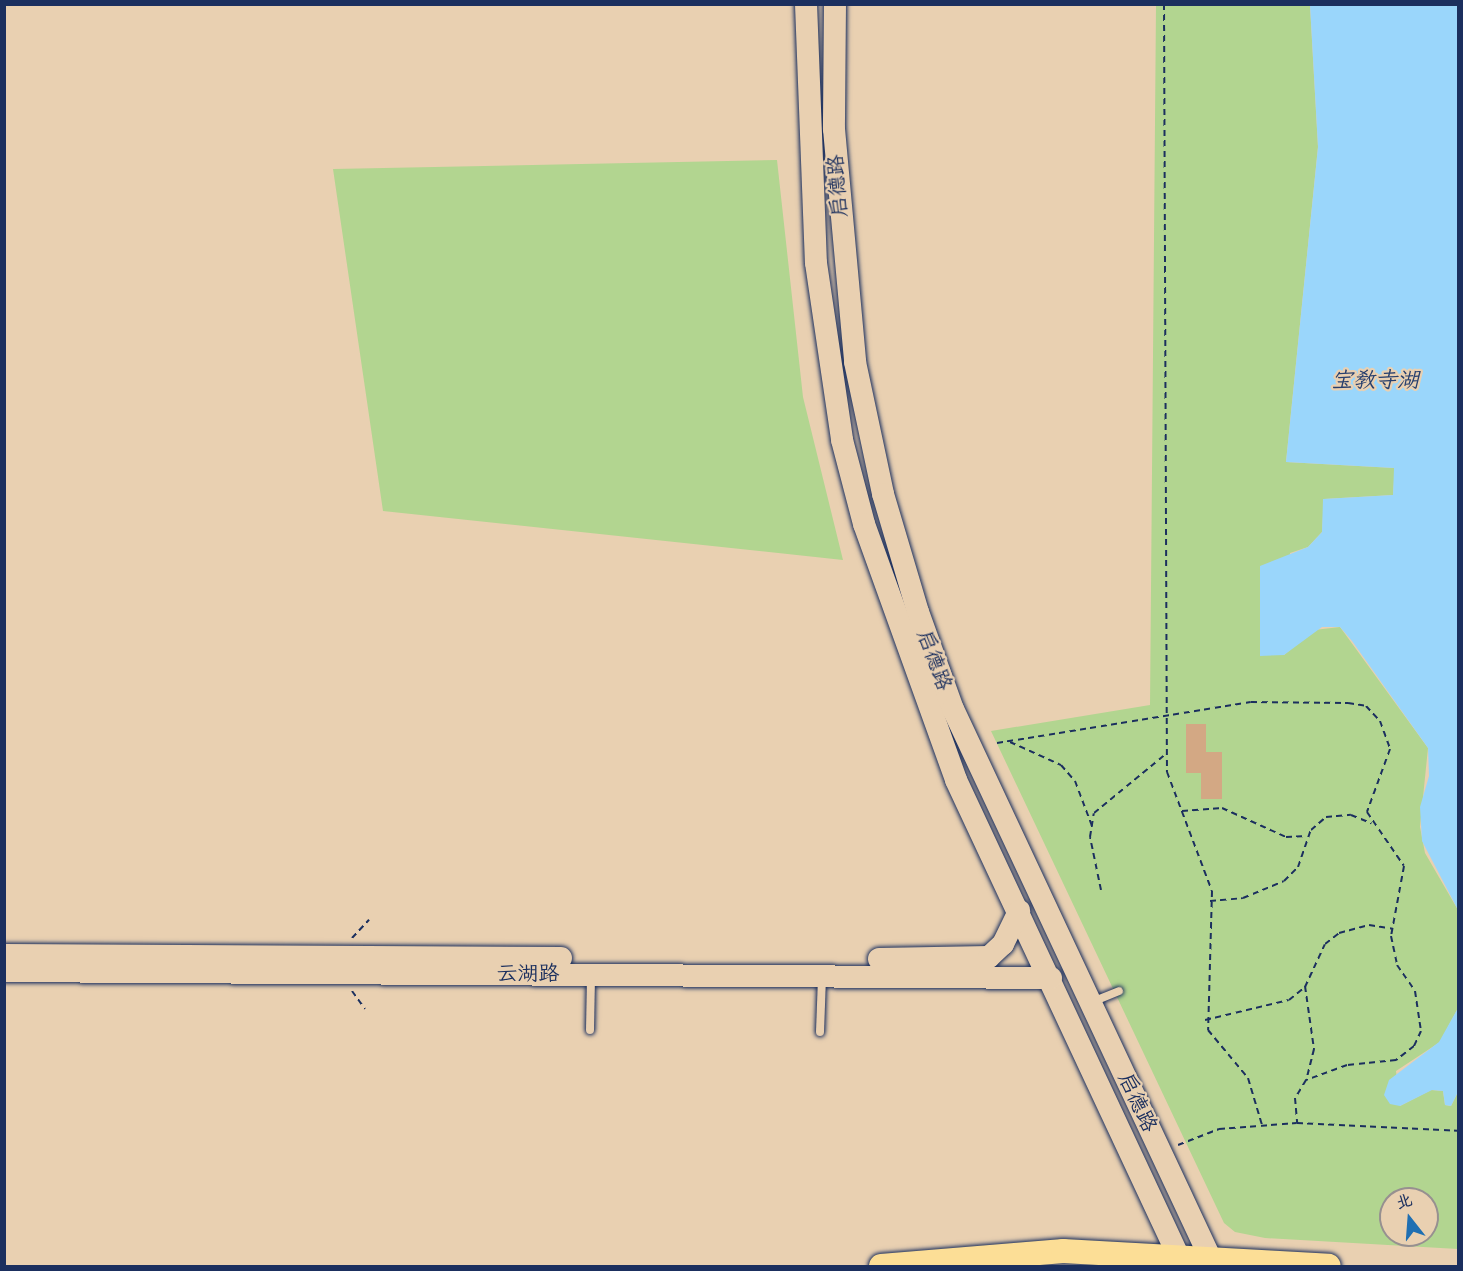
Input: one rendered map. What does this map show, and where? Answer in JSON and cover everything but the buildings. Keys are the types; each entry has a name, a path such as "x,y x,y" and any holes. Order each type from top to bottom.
{"main road":[{"name":"启德路","path":"806,4 816,263 842,440 906,652 956,780 1052,978 1181,1260"},
{"name":"启德路","path":"835,4 834,129 842,257 855,362 883,494 953,709 1211,1261"},
{"name":"云湖路","path":"4,955 982,960 1000,949 1019,911"},
{"name":"云湖路","path":"4,971 822,974 1052,978"},
{"path":"1143,1179 1165,1159"},
{"path":"880,1266 1063,1251 1181,1260 1329,1266"}],"lane":[{"path":"590,1030 591,973"},
{"path":"820,1032 822,974"},
{"path":"1091,1002 1119,991"}],"path":[{"path":"1164,4 1167,772 1212,891 1208,1030 1255,1090 1262,1125"},
{"path":"997,743 1167,712 1251,702 1366,706 1380,721 1390,749 1367,812 1373,824 1404,866 1393,929 1397,965 1415,990 1421,1013 1414,1046 1396,1060 1347,1065 1306,1080"},
{"path":"1007,741 1061,765 1075,781 1092,827 1101,890"},
{"path":"1092,827 1094,813 1167,753"},
{"path":"1182,811 1222,808 1286,837 1308,836"},
{"path":"1210,901 1242,898 1284,881 1298,867 1308,836 1326,817 1337,815 1373,824"},
{"path":"342,938 353,938 369,920"},
{"path":"1207,1020 1289,1000 1305,986 1326,944 1338,933 1369,925 1393,929"},
{"path":"1297,1123 1295,1098 1306,1080 1314,1049 1305,986"},
{"path":"1165,1159 1219,1129 1297,1123 1458,1131"}],"green space":[{"path":"1156,5 1310,5 1318,147 1286,462 1395,468 1393,495 1324,499 1322,532 1308,547 1290,553 1284,655 1314,630 1340,627 1428,748 1420,827 1425,853 1458,910 1458,1008 1440,1042 1396,1071 1400,1106 1431,1090 1443,1091 1445,1105 1451,1106 1458,1092 1458,1249 1423,1247 1439,1247 1439,1187 1379,1187 1379,1244 1265,1238 1235,1232 1224,1223 991,731 1150,705"},
{"path":"777,160 803,397 843,560 383,511 333,169"}],"water":[{"name":"宝教寺湖","path":"1310,5 1458,5 1458,910 1422,841 1420,807 1429,776 1428,748 1352,641 1340,627 1322,627 1284,655 1260,656 1260,566 1308,547 1322,532 1323,499 1393,495 1394,468 1286,462 1318,147"},
{"path":"1458,1008 1458,1092 1451,1106 1445,1105 1443,1091 1432,1090 1400,1106 1390,1104 1384,1095 1389,1080 1439,1042"}]}
